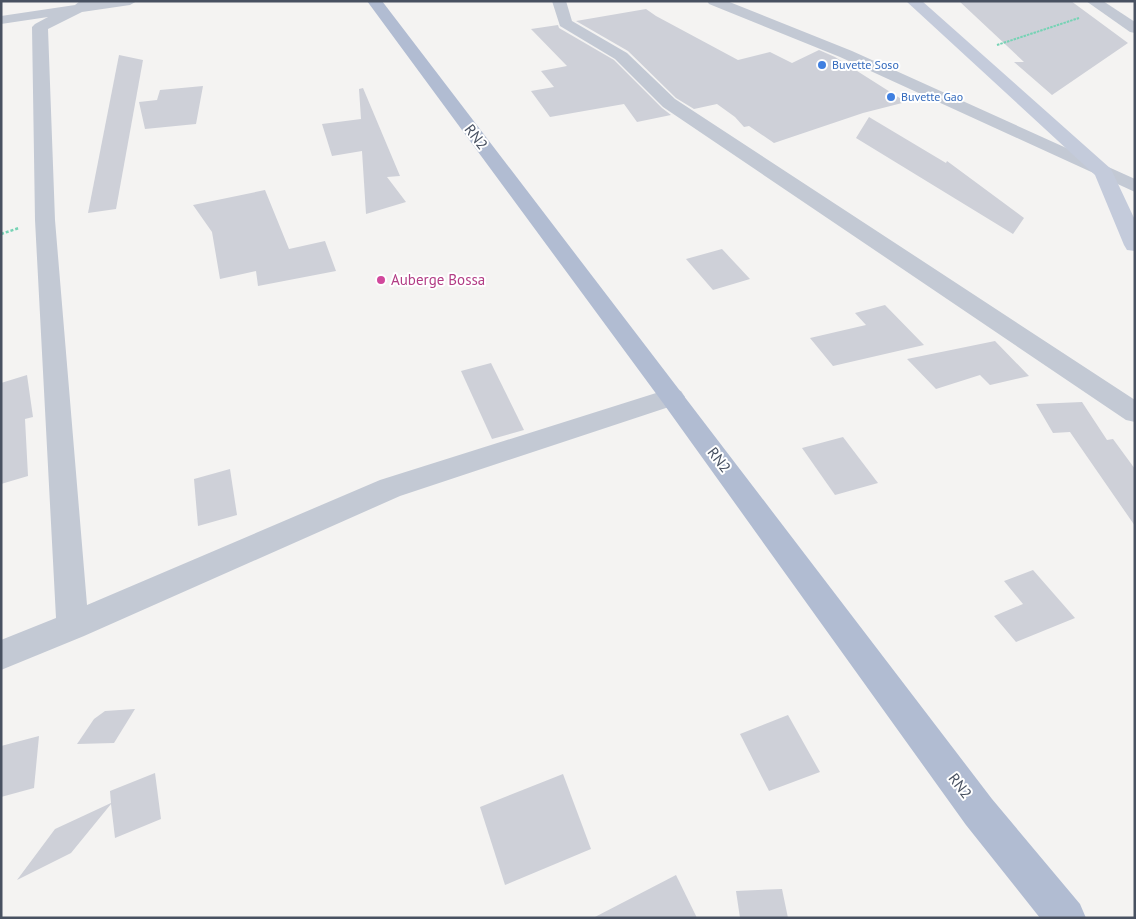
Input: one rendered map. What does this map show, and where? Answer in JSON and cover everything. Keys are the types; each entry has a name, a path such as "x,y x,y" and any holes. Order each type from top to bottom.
{"main road":[{"name":"RN2","path":"374,1 672,397 979,812 1066,918"}],"street":[{"path":"1,20 85,5 130,1"},
{"path":"560,1 565,23 621,56 669,103 1135,413"},
{"path":"714,1 846,54 1135,186"},
{"path":"913,1 1104,173 1135,245"},
{"path":"1094,1 1135,29"},
{"path":"73,626 46,220 40,27 85,5"},
{"path":"1,655 73,626 390,488 672,397"}],"path":[{"path":"972,53 1106,10"}],"building":[{"path":"959,1 1071,1 1128,43 1052,95 1014,62 1024,62"},
{"path":"646,9 738,60 770,52 792,63 819,50 835,57 906,102 863,113 774,143 749,126 744,127 735,117 717,104 694,109 676,98 628,51 576,21"},
{"path":"558,25 559,28 614,60 671,115 637,122 624,104 550,117 531,91 554,87 541,71 567,66 531,29"},
{"path":"119,55 143,60 116,209 88,213"},
{"path":"203,86 196,124 145,129 139,102 157,100 160,90"},
{"path":"363,88 400,176 387,177 406,202 366,214 362,151 332,156 322,124 361,119 359,89"},
{"path":"869,117 946,163 947,161 1024,218 1013,234 856,138"},
{"path":"265,190 289,249 325,241 336,271 258,286 256,271 220,279 212,232 193,205"},
{"path":"722,249 750,279 713,290 686,259"},
{"path":"885,305 924,345 833,366 810,338 866,325 855,313"},
{"path":"995,341 1029,376 990,385 980,375 936,389 907,359"},
{"path":"491,363 524,430 492,439 461,371"},
{"path":"27,375 33,417 25,419 28,476 1,484 1,383"},
{"path":"1082,402 1107,440 1113,439 1135,469 1135,526 1070,432 1053,433 1036,404"},
{"path":"843,437 878,483 835,495 802,448"},
{"path":"230,469 237,515 198,526 194,479"},
{"path":"1033,570 1075,618 1016,642 994,616 1023,604 1004,581"},
{"path":"135,709 114,743 77,744 94,719 105,711"},
{"path":"788,715 820,772 769,791 740,734"},
{"path":"39,736 34,788 1,797 1,746"},
{"path":"155,773 161,819 115,838 111,804 71,853 17,880 55,829 111,803 110,791"},
{"path":"563,774 591,849 505,885 480,807"},
{"path":"676,875 697,918 593,918"},
{"path":"782,889 788,918 740,918 736,891"}],"place":[{"name":"Buvette Soso","path":"822,65"},
{"name":"Buvette Gao","path":"891,97"},
{"name":"Auberge Bossa","path":"381,280"}]}
